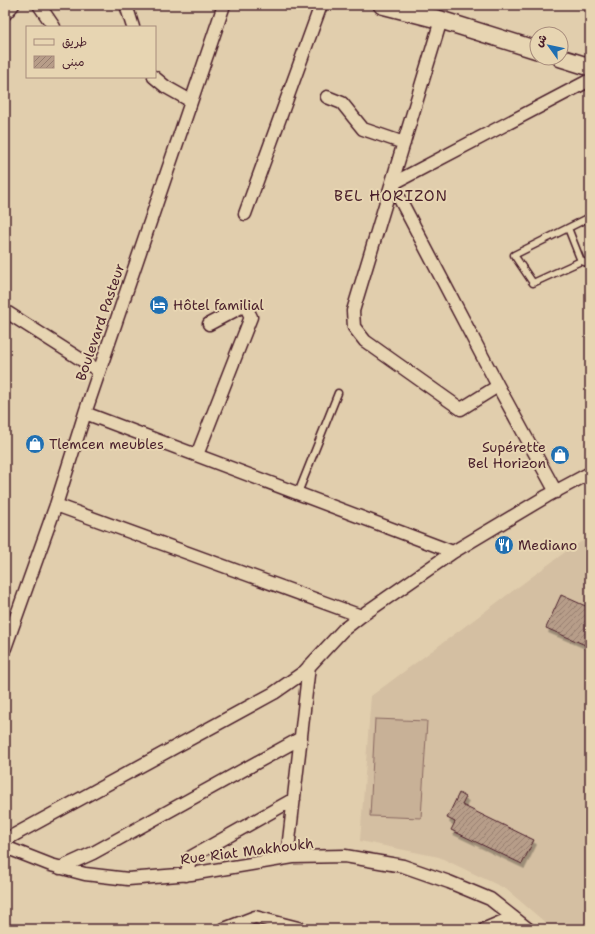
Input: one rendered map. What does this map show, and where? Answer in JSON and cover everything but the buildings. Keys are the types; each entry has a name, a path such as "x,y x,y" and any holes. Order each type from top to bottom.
{"main road":[{"path":"382,5 440,20 529,48"},
{"path":"569,60 590,67"}],"street":[{"path":"5,14 13,5"},
{"path":"39,5 53,26"},
{"path":"126,5 133,26"},
{"name":"Boulevard Pasteur","path":"5,648 56,505 99,371 224,5"},
{"path":"245,214 321,5"},
{"path":"440,20 354,311 354,327 365,341 461,409 498,386"},
{"path":"155,78 191,101"},
{"path":"392,184 590,80"},
{"path":"327,98 342,103 363,129 404,143"},
{"path":"392,184 498,386 556,492"},
{"path":"197,455 251,317 245,305 210,324"},
{"path":"5,310 99,371"},
{"path":"85,414 453,552"},
{"path":"5,840 274,693 304,672 343,630 361,616 453,552 590,473"},
{"path":"56,505 361,616"},
{"path":"287,858 310,666"},
{"path":"60,868 93,853 301,738"},
{"path":"186,875 191,857 294,799"},
{"name":"Rue Riat Makhoukh","path":"5,847 60,868 84,874 128,879 186,875 287,858 345,856 403,866 449,882 490,899 528,929"},
{"path":"224,929 254,917 287,927 302,929"},
{"path":"485,929 513,917"}],"lane":[{"path":"590,217 514,255 533,283 581,261 590,264"},
{"path":"568,228 581,261"},
{"path":"298,493 338,393"}],"shaded area":[{"path":"590,537 590,929 553,929 506,889 439,857 360,841 371,696 572,547"},
{"path":"375,719 427,721 421,818 370,816"}],"place":[{"name":"Hôtel familial","path":"159,305"},
{"name":"Tlemcen meubles","path":"35,444"},
{"name":"Supérette Bel Horizon","path":"560,455"},
{"name":"Mediano","path":"504,545"}],"district":[{"name":"BEL HORIZON","path":"391,196"}]}
